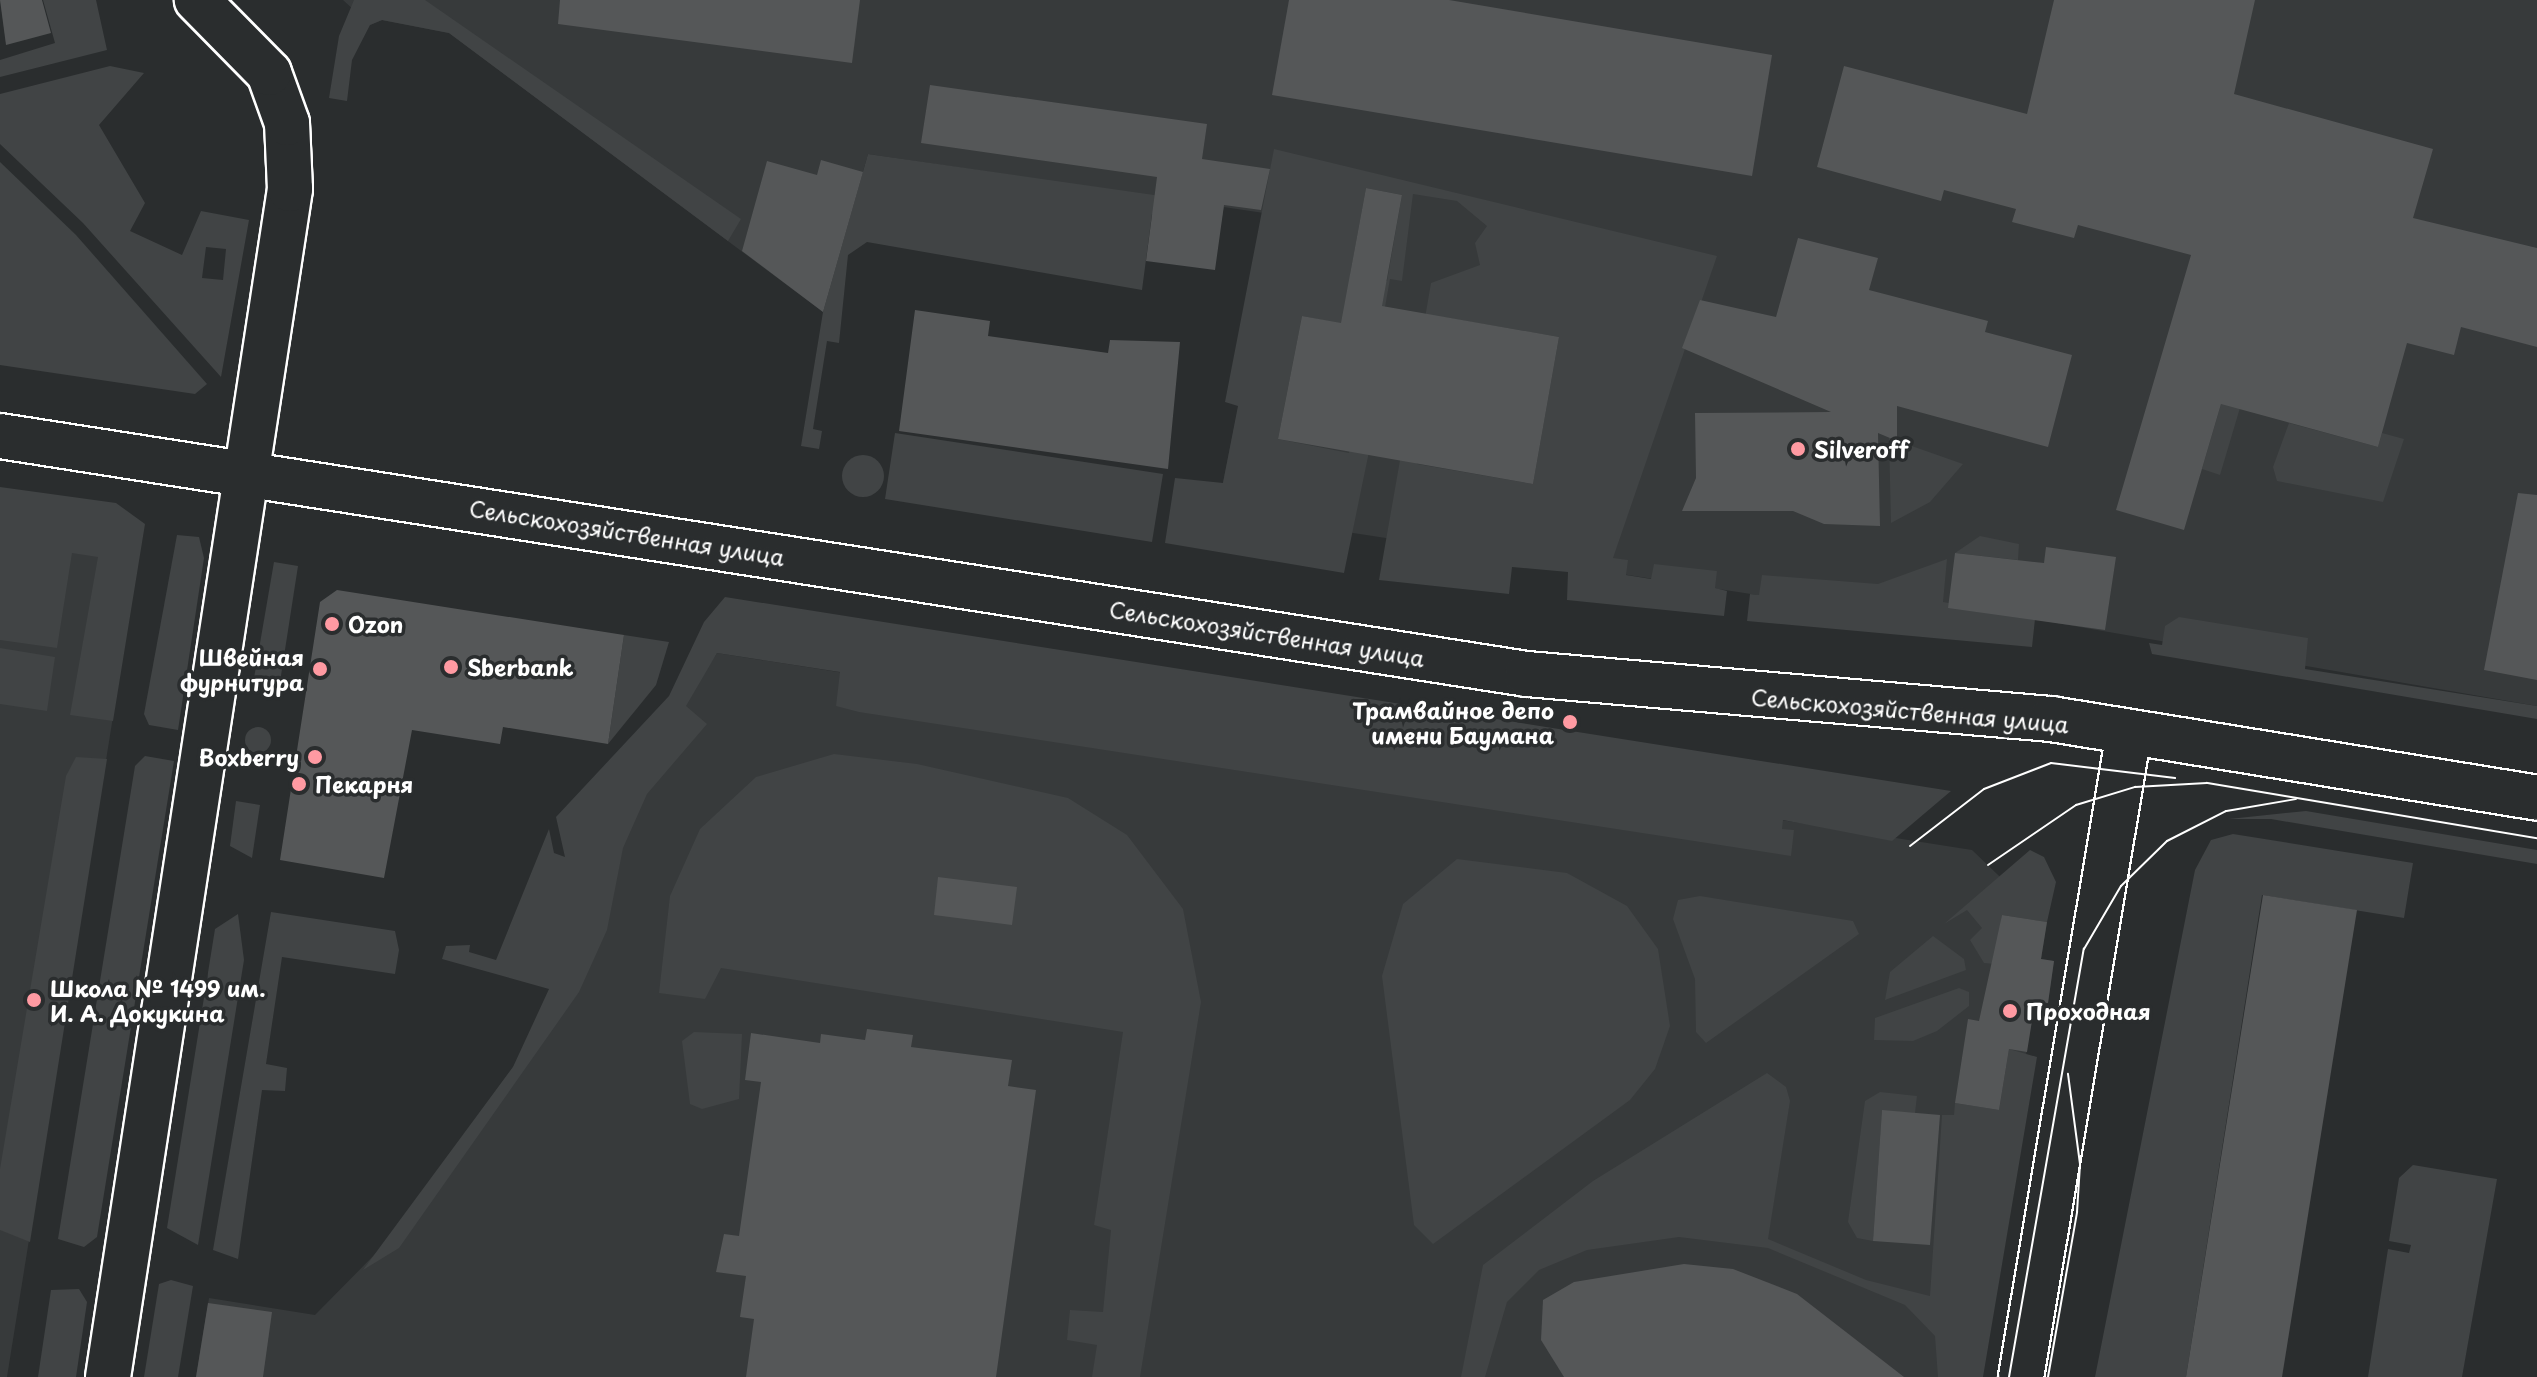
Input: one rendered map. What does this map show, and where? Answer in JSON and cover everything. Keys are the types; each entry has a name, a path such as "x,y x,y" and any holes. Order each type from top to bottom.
{"main road":[{"path":"108,1377 249,474 290,189 287,123 269,73 197,0"},
{"name":"Сельскохозяйственная улица","path":"0,436 1527,674 2129,732 2537,798"},
{"path":"2021,1377 2129,732"}],"shaded area":[{"path":"43,0 96,0 107,50 0,77 0,60 55,43"},
{"path":"343,0 2537,0 2537,706 2011,615 1784,599 1217,512 1277,215 868,154 823,312 449,33 382,20 370,25"},
{"path":"354,0 425,0 741,219 728,241 449,33 382,20 370,25 352,60 347,101 329,98 339,36"},
{"path":"110,66 144,73 99,125 145,203 130,231 182,255 201,211 249,220 221,377 83,223 0,144 0,94","holes":["206,247 226,249 223,280 202,278"]},
{"path":"1274,149 1717,256 1613,558 1628,560 1626,575 1651,579 1654,564 1717,571 1715,588 1727,591 1724,616 1567,600 1568,572 1512,567 1509,594 1379,580 1406,426 1417,464 1533,484 1559,337 1442,317 1411,399 1431,283 1480,265 1475,243 1487,226 1457,201 1413,194 1402,281 1390,279 1384,313 1397,316 1344,573 1165,543 1175,478 1223,483 1238,406 1225,402","holes":["1366,188 1402,195 1387,281 1350,275","1302,316 1373,330 1349,453 1278,439"]},
{"path":"868,154 1224,205 1221,223 1152,214 1142,290 867,242 848,255 839,343 827,341 813,429 822,431 819,449 801,446 823,312"},
{"path":"0,162 76,235 207,384 195,394 0,365"},
{"path":"2243,329 2262,334 2220,475 2202,469"},
{"path":"2289,423 2378,447 2382,433 2404,439 2383,502 2277,481 2273,467"},
{"path":"895,433 1163,474 1152,542 885,499"},
{"path":"1889,438 1963,464 1930,502 1891,523"},
{"path":"863,455 878,461 884,476 878,491 863,497 848,491 842,476 848,461"},
{"path":"0,487 116,503 145,524 113,721 70,715 98,557 72,553 57,648 0,640"},
{"name":"Школа № 1499 им. И. А. Докукина","path":"0,533 138,561 7,1377 0,1377"},
{"path":"177,535 199,537 204,558 178,730 149,725 144,714"},
{"path":"1980,536 2019,544 2018,560 1955,553"},
{"path":"1947,559 1943,602 2035,619 2032,647 1747,621 1750,594 1759,595 1762,575 1878,584"},
{"path":"274,562 298,566 280,682 254,678"},
{"path":"725,597 1951,791 1892,841 1783,820 1782,829 1794,830 1791,856 859,712 836,706 840,672 717,653 686,706 707,724 647,794 623,848 607,930 579,992 399,1248 363,1270 513,1067 549,989 442,959 446,946 470,945 469,952 496,960 549,829 554,853 565,857 556,817 669,696 704,622"},
{"path":"2179,617 2308,638 2305,669 2537,706 2537,719 2152,654 2149,643 2162,645 2165,626"},
{"path":"624,635 669,642 656,685 608,744"},
{"path":"0,648 55,657 47,711 0,704"},
{"path":"717,653 1972,850 2047,922 2041,959 2054,961 2048,1003 2035,1002 1971,1377 196,1377 209,1298 315,1315 383,1246 513,1067 569,987 605,824"},
{"path":"258,727 267,731 271,740 267,749 258,753 249,749 245,740 249,731"},
{"path":"834,754 917,764 1068,798 1127,835 1183,909 1201,1002 1140,1377 1092,1377 1097,1345 1067,1340 1070,1310 1103,1312 1111,1230 1094,1225 1123,1032 721,968 705,999 659,993 670,896 700,829 756,777"},
{"path":"145,756 174,761 97,1237 84,1247 58,1239 135,766"},
{"path":"76,757 107,759 30,1242 0,1230 0,1169 66,776"},
{"path":"236,801 260,805 252,858 230,846"},
{"path":"2306,811 2537,850 2537,864 2271,819 2229,819"},
{"path":"2233,834 2413,863 2404,918 2262,895 2186,1377 2095,1377 2195,870 2211,840"},
{"path":"2030,850 2044,857 2056,882 2047,922 2002,915 1995,964 1984,963 1970,940 1982,928 1967,910 1944,924"},
{"path":"1457,859 1567,873 1627,906 1658,949 1670,1026 1655,1069 1630,1100 1433,1244 1414,1225 1382,976 1403,904"},
{"path":"1700,896 1853,921 1859,934 1706,1043 1696,1032 1695,979 1673,919 1678,900"},
{"path":"271,912 395,931 399,950 395,974 282,957 266,1064 287,1068 285,1091 262,1090 238,1259 213,1250"},
{"path":"238,914 244,960 198,1245 167,1228 215,929"},
{"path":"1933,936 1964,959 1966,970 1885,1000 1890,972"},
{"path":"1959,988 1969,992 1969,1006 1937,1031 1913,1041 1874,1040 1875,1018"},
{"path":"694,1032 742,1034 739,1099 702,1109 690,1104 682,1041"},
{"path":"2009,1049 2037,1057 1983,1377 1938,1377 1935,1336 1905,1305 1768,1248 1679,1237 1587,1250 1539,1270 1507,1302 1485,1377 1461,1377 1483,1265 1593,1181 1767,1073 1786,1087 1790,1101 1768,1239 1866,1280 1930,1296 1942,1115 1954,1115 1955,1103 1999,1110"},
{"path":"1880,1092 1917,1096 1915,1113 1882,1111 1873,1241 1857,1238 1848,1222 1865,1101"},
{"path":"2413,1165 2497,1179 2462,1377 2368,1377 2388,1249 2409,1253 2411,1245 2389,1241 2399,1178"},
{"path":"171,1280 193,1286 178,1377 144,1377 159,1284"},
{"path":"79,1289 87,1302 76,1377 38,1377 51,1290"}],"building":[{"path":"0,0 42,0 51,33 6,45"},
{"path":"560,0 860,0 852,63 558,24"},
{"path":"1289,0 1449,0 1772,55 1752,176 1272,95"},
{"path":"2054,0 2255,0 2234,94 2433,149 2413,218 2537,248 2537,347 2461,327 2454,355 2407,343 2378,447 2221,404 2184,530 2116,510 2191,255 2078,225 2074,238 2012,222 2016,209 1944,190 1941,201 1817,167 1844,66 2027,114"},
{"path":"930,85 1207,124 1202,159 1270,169 1261,210 1224,205 1215,270 1146,261 1157,177 921,143"},
{"path":"821,160 863,172 823,312 742,251 767,161 817,175"},
{"path":"1366,188 1402,195 1382,306 1559,337 1533,484 1278,439 1302,316 1341,323"},
{"path":"1798,238 1878,258 1869,290 1988,321 1985,332 2072,355 2048,447 1897,406 1897,441 1878,433 1880,526 1824,524 1793,511 1682,511 1696,478 1695,413 1831,412 1682,348 1700,300 1776,317"},
{"path":"915,310 990,321 988,336 1108,353 1110,340 1180,342 1168,469 899,431"},
{"path":"2518,493 2537,495 2537,680 2484,670"},
{"path":"2046,547 2116,557 2105,630 1948,608 1955,553 2044,563"},
{"path":"337,590 624,635 608,744 503,727 500,744 412,730 384,878 280,860 320,602"},
{"path":"938,877 1017,887 1012,925 934,915"},
{"path":"2263,895 2357,910 2282,1377 2186,1377"},
{"name":"Проходная","path":"2002,915 2047,922 2041,959 2054,961 2048,1003 2035,1002 2027,1052 2009,1049 1999,1110 1955,1103 1968,1019 1979,1021"},
{"path":"867,1029 913,1035 911,1047 1012,1060 1008,1086 1036,1090 996,1377 746,1377 754,1319 740,1317 746,1276 716,1272 724,1234 739,1236 761,1082 745,1080 751,1033 820,1043 821,1034 865,1040"},
{"path":"1882,1110 1940,1115 1930,1245 1873,1241"},
{"path":"1684,1264 1733,1269 1797,1294 1904,1377 1564,1377 1541,1340 1543,1300 1574,1282"},
{"path":"208,1303 272,1312 263,1377 196,1377"}],"tram line":[{"path":"1910,846 1984,789 2051,763 2175,778"},
{"path":"1988,865 2076,805 2135,787 2207,783 2537,838"},
{"path":"2009,1377 2084,949 2121,886 2167,841 2226,811 2296,799"},
{"path":"2048,1377 2077,1212 2080,1164 2068,1074"}],"place":[{"name":"Silveroff","path":"1798,449"},
{"name":"Ozon","path":"332,624"},
{"name":"Sberbank","path":"451,667"},
{"name":"Швейная фурнитура","path":"320,669"},
{"name":"Трамвайное депо имени Баумана","path":"1570,722"},
{"name":"Boxberry","path":"315,757"},
{"name":"Пекарня","path":"299,784"},
{"name":"Школа № 1499 им. И. А. Докукина","path":"34,1000"},
{"name":"Проходная","path":"2010,1011"}]}
